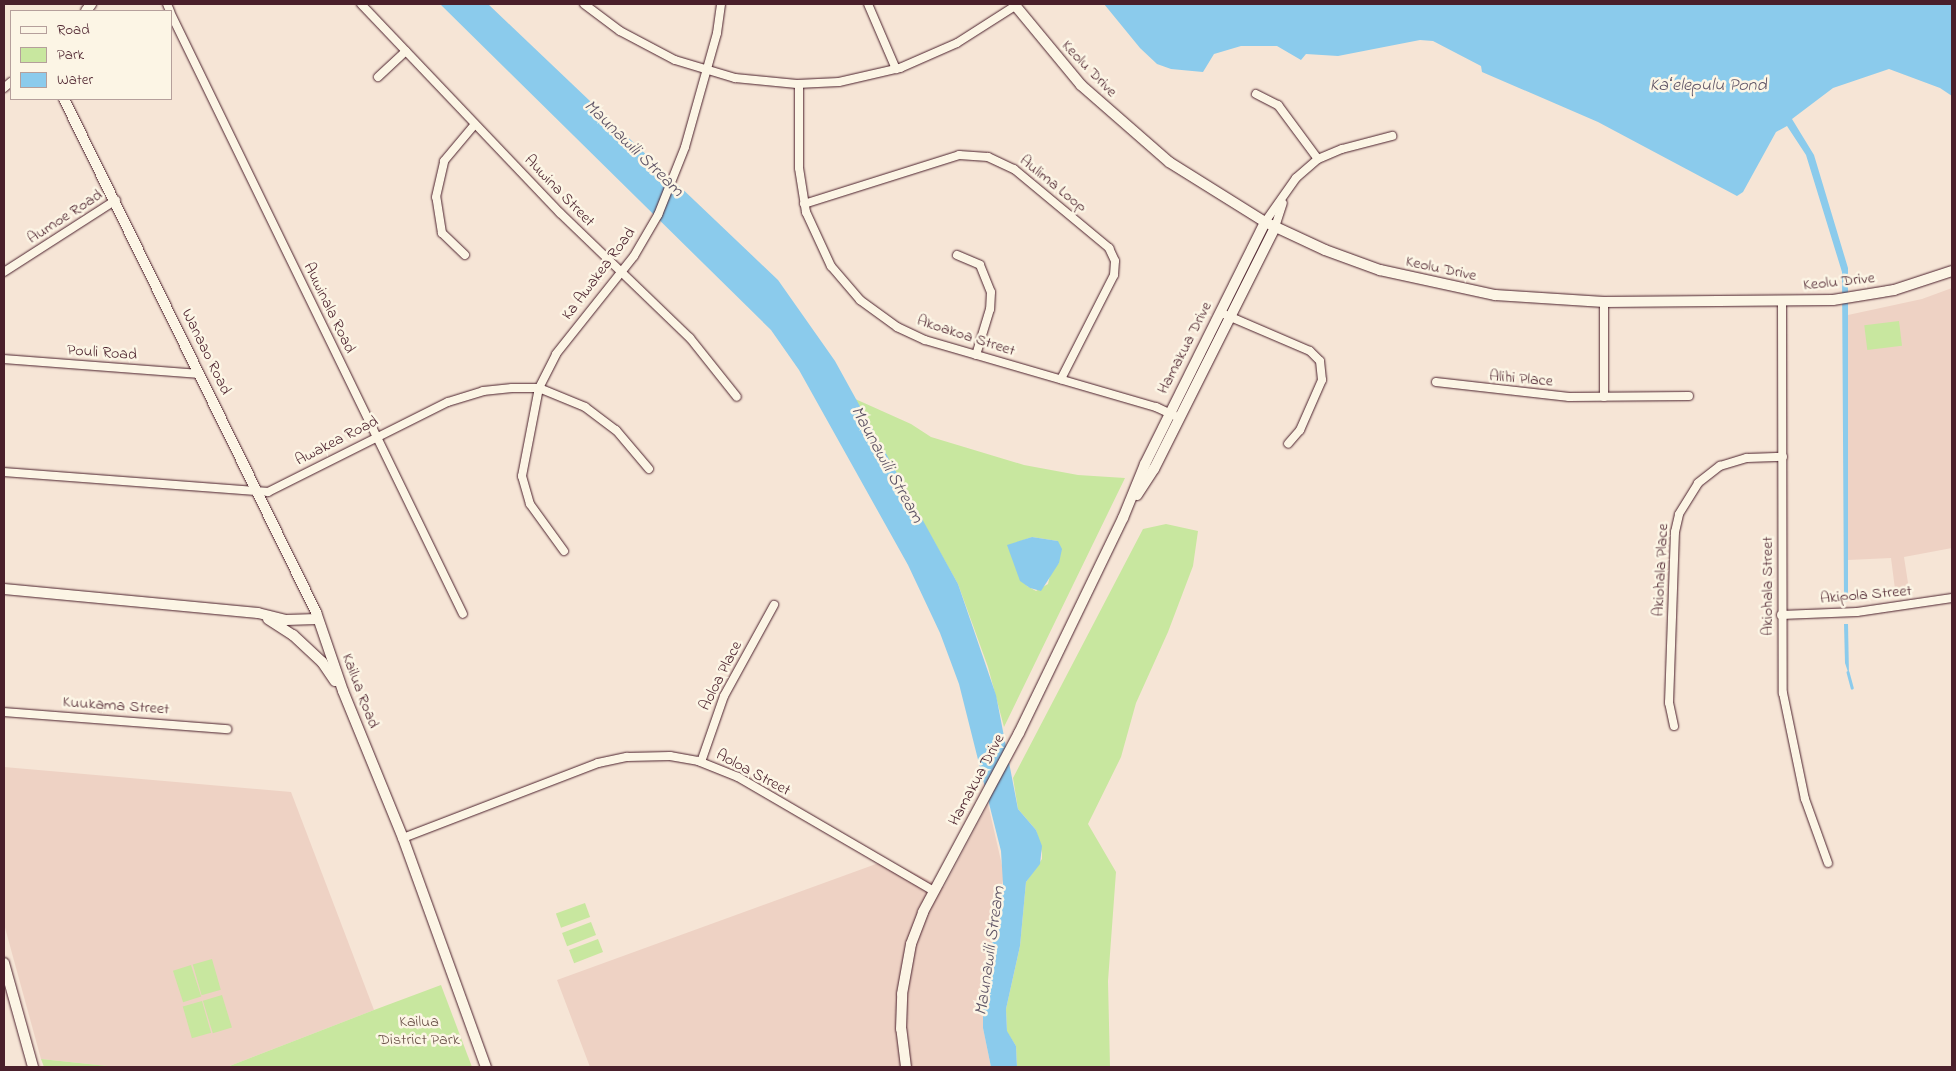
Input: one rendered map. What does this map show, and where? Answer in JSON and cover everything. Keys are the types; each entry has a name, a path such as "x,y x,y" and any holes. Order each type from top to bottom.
{"main road":[{"name":"Keolu Drive","path":"1014,5 1064,66 1122,124 1193,180 1275,227 1352,260 1437,285 1524,298 1604,302 1782,302 1854,298 1916,284 1952,271"},
{"name":"Wanaao Road","path":"65,100 116,200 199,374 259,492 317,619"},
{"name":"Hamakua Drive","path":"1225,315 1265,222"},
{"name":"Hamakua Drive","path":"906,1067 901,1029 904,978 917,928 934,891 975,818 1019,733 1123,518 1154,469 1174,415 1225,315 1275,227"},
{"path":"4,589 258,613 286,620 317,619"},
{"path":"258,613 300,642 322,662 343,691"},
{"name":"Kailua Road","path":"317,619 343,691 403,838 486,1067"},
{"path":"4,963 33,1067"}],"street":[{"name":"Auwina Street","path":"361,4 621,273 690,338 737,397"},
{"path":"584,4 638,41 706,70 756,81 799,84 839,82 896,69 957,44 1014,5"},
{"name":"Ka Awakea Road","path":"564,550 530,504 522,476 539,388 556,354 621,273 650,230 675,178 717,33 721,4"},
{"path":"868,4 896,69"},
{"name":"Auwinala Road","path":"172,14 463,614"},
{"path":"378,77 406,51"},
{"name":"Akoakoa Street","path":"799,84 799,168 804,204 823,253 860,300 911,334 1174,415"},
{"path":"1256,94 1278,105 1318,159"},
{"path":"465,254 442,233 436,197 447,156 475,124"},
{"name":"Hamakua Drive","path":"1265,222 1284,198 1296,178 1318,159 1342,148 1392,136"},
{"name":"Aulima Loop","path":"804,204 959,156 988,157 1014,169 1109,248 1115,261 1114,275 1061,380"},
{"name":"Hamakua Drive","path":"1275,227 1284,198"},
{"name":"Aumoe Road","path":"4,272 116,200"},
{"path":"957,255 980,265 991,292 990,308 976,355"},
{"path":"1604,302 1604,397"},
{"name":"Akiohala Street","path":"1782,302 1781,615 1783,692 1805,799 1828,863"},
{"path":"1225,315 1310,351 1320,361 1322,380 1300,430 1288,444"},
{"name":"Pouli Road","path":"4,359 199,374"},
{"name":"Alihi Place","path":"1436,382 1515,393 1604,397 1689,396"},
{"name":"Awakea Road","path":"4,472 268,492 376,436 471,393 493,389 539,388 579,404 604,420 649,470"},
{"name":"Akiohala Place","path":"1674,726 1669,703 1675,532 1679,514 1698,483 1720,466 1747,458 1783,456"},
{"name":"Akipola Street","path":"1781,615 1857,612 1952,598"},
{"name":"Aoloa Place","path":"701,762 724,696 774,605"},
{"name":"Kuukama Street","path":"4,712 227,729"},
{"name":"Aoloa Street","path":"403,838 612,760 655,755 701,762 738,777 934,891"}],"shaded area":[{"path":"1952,288 1952,548 1904,557 1910,596 1896,597 1891,558 1848,560 1848,315 1922,299"},
{"path":"4,767 291,792 374,1010 227,1067 117,1067 41,1059 4,924"},
{"path":"988,804 1004,874 983,996 983,1028 991,1067 590,1067 557,980 887,860 944,887"}],"green space":[{"path":"1899,321 1902,346 1867,350 1864,325"},
{"path":"853,398 911,424 931,437 1024,465 1078,475 1125,478 1004,727 988,667 958,584","holes":["1032,537 1058,541 1059,563 1051,571 1048,584 1036,591 1027,586 1010,549 1015,543"]},
{"path":"1166,524 1198,531 1193,566 1168,632 1136,703 1121,757 1088,824 1116,872 1108,981 1110,1067 1017,1067 1016,1046 1007,1032 1006,1009 1020,946 1026,882 1042,859 1042,853 1036,830 1018,809 1013,778 1143,529"},
{"path":"585,903 590,917 561,928 556,914"},
{"path":"591,922 596,935 567,946 562,933"},
{"path":"598,939 603,952 574,963 569,950"},
{"path":"212,959 221,990 202,995 193,965"},
{"path":"191,965 201,996 183,1002 173,971"},
{"name":"Kailua District Park","path":"441,985 472,1067 227,1067 374,1010"},
{"path":"222,995 232,1028 213,1033 203,1001"},
{"path":"202,1001 211,1033 192,1038 183,1007"},
{"path":"41,1059 117,1067 44,1067"}],"water":[{"name":"Maunawili Stream","path":"440,4 488,4 778,280 835,361 958,584 996,695 1018,809 1036,830 1042,846 1040,864 1026,882 1020,946 1006,1009 1007,1031 1016,1046 1017,1067 991,1067 983,1028 983,996 1003,884 1001,851 959,684 940,633 908,565 799,370 771,330"},
{"name":"Kaʻelepulu Pond","path":"1104,4 1952,4 1952,96 1940,88 1889,69 1833,88 1792,119 1814,155 1848,268 1848,601 1844,602 1842,272 1806,155 1787,126 1776,132 1743,192 1737,196 1598,122 1482,72 1481,66 1433,41 1420,40 1338,56 1306,54 1301,60 1277,46 1241,46 1214,54 1203,72 1171,69 1157,64 1140,48"},
{"path":"1032,537 1058,541 1062,549 1059,563 1041,591 1030,588 1020,581 1007,545"},
{"path":"1844,624 1848,624 1849,675 1845,663"}],"waterway":[{"path":"1848,672 1852,687"}]}
